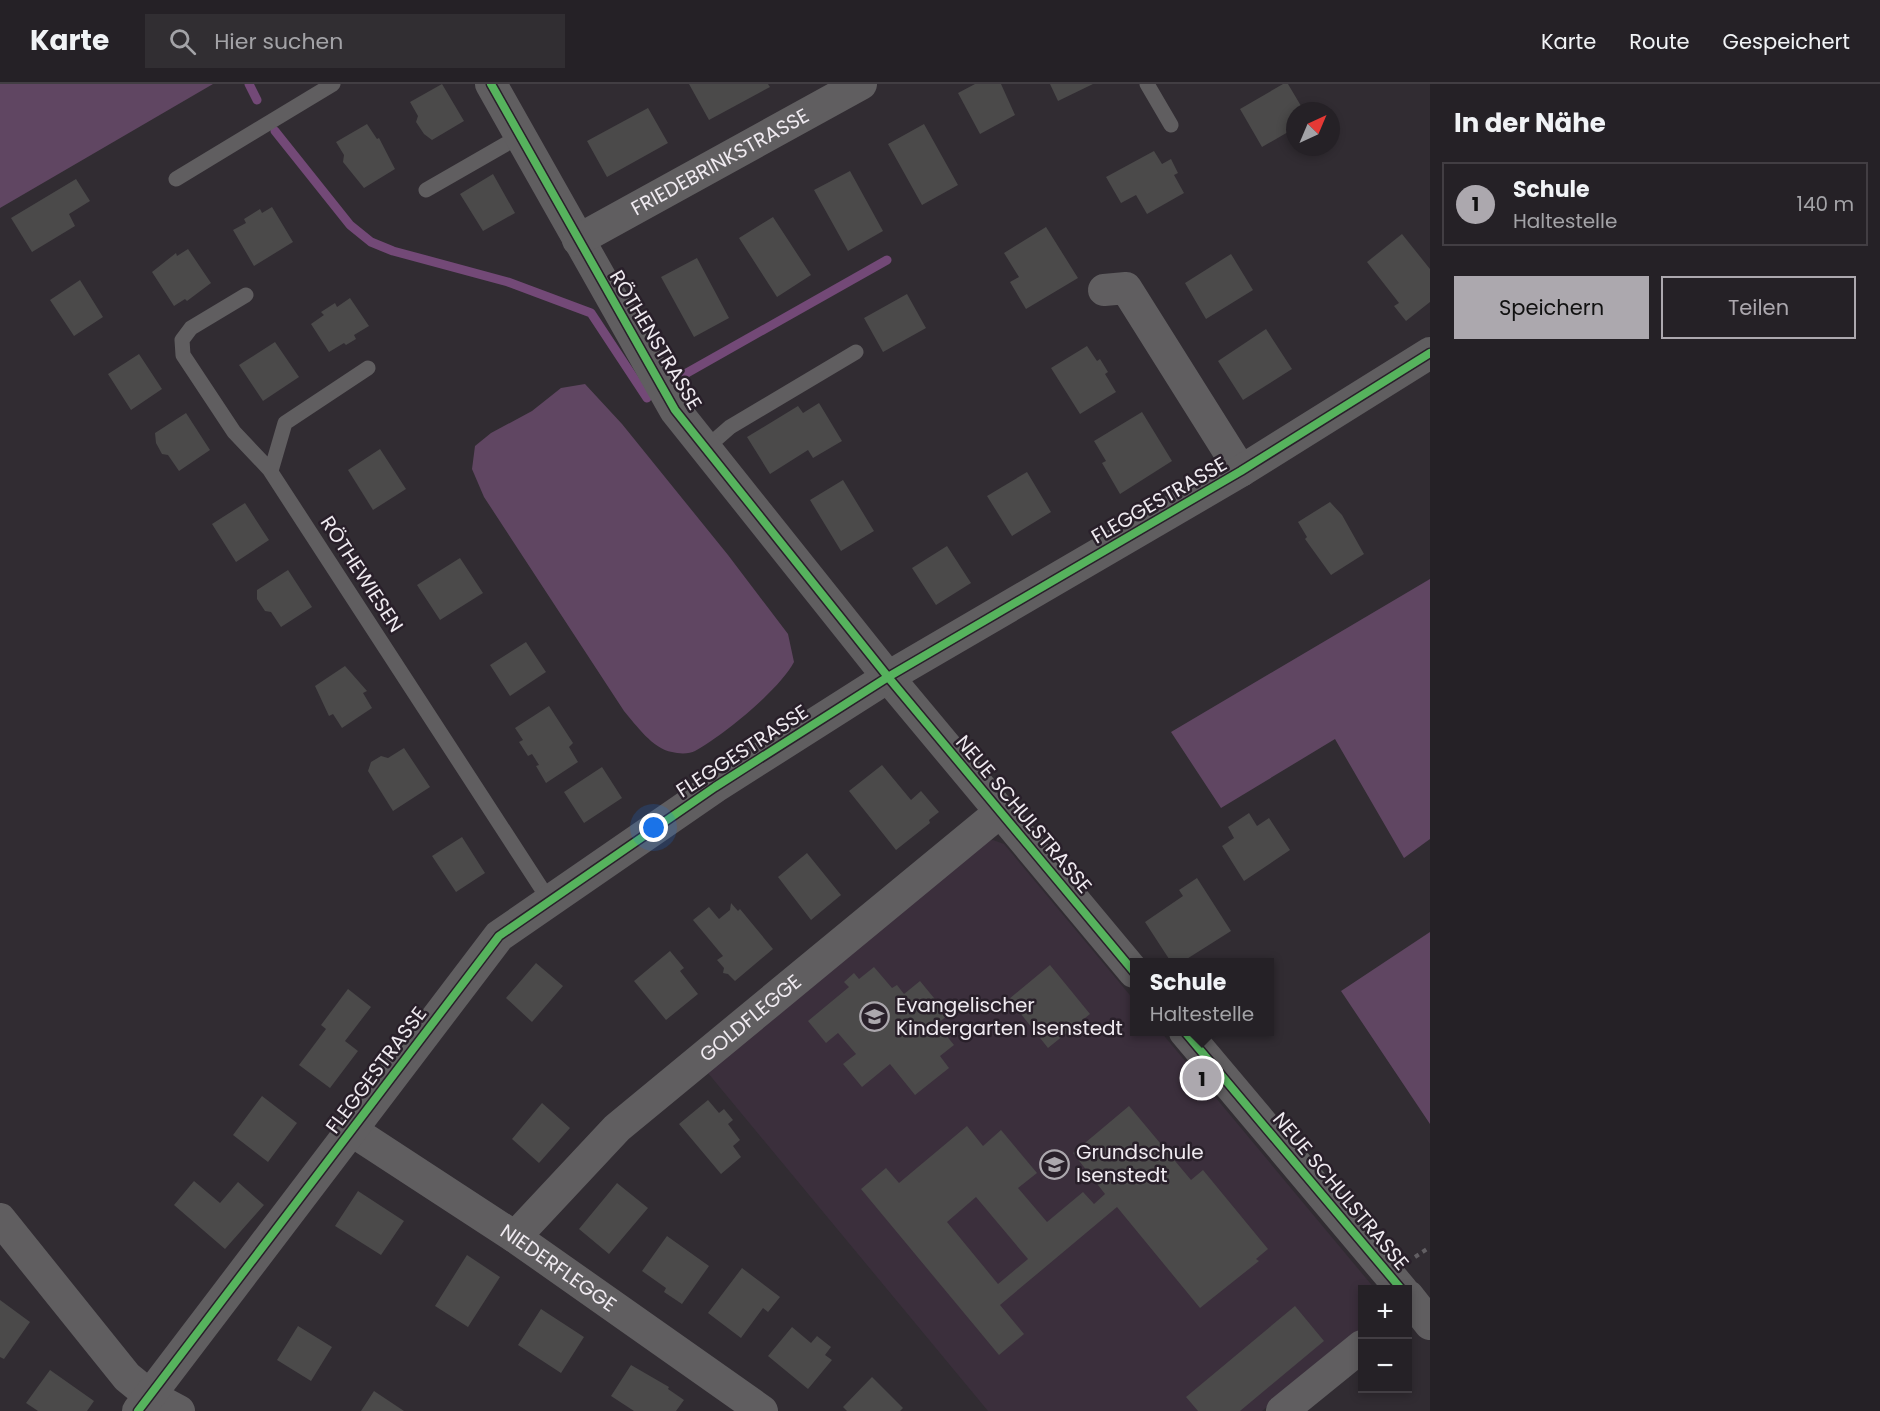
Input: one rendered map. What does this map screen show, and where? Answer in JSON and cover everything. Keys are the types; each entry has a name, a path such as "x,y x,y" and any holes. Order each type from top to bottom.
{"street":[{"name":"RÖTHENSTRASSE","path":"491,84 675,410 888,677"},
{"name":"FRIEDEBRINKSTRASSE","path":"578,240 861,84"},
{"name":"FLEGGESTRASSE","path":"1104,290 1126,288 1241,471"},
{"name":"FLEGGESTRASSE","path":"144,1403 499,936 715,787 888,677 1241,471 1430,353"},
{"name":"NEUE SCHULSTRASSE","path":"888,677 1130,967"},
{"name":"GOLDFLEGGE","path":"515,1238 617,1128 1000,812"},
{"name":"NEUE SCHULSTRASSE","path":"1188,1036 1395,1285"},
{"name":"NIEDERFLEGGE","path":"351,1130 515,1238 745,1406"},
{"path":"0,1219 127,1377 144,1403 179,1411"},
{"path":"1282,1411 1358,1349"}],"lane":[{"path":"176,179 333,84"},
{"path":"1147,84 1171,126"},
{"path":"426,190 520,136"},
{"name":"RÖTHEWIESEN","path":"246,295 191,328 182,340 183,356 234,432 271,471 549,900"},
{"path":"706,448 729,427 856,352"},
{"path":"271,471 285,423 368,368"}],"shaded area":[{"path":"0,84 213,84 0,208"},
{"path":"585,384 622,424 728,555 788,634 794,662 787,673 750,711 693,752 675,753 658,746 645,736 624,711 484,497 472,469 475,446 491,433 532,411 561,388"},
{"path":"1430,579 1430,839 1404,858 1335,739 1221,808 1171,732"},
{"name":"Grundschule Isenstedt","path":"993,840 1004,844 1130,995 1130,1036 1164,1036 1372,1285 1358,1285 1358,1331 1262,1411 988,1411 703,1067 979,842"},
{"path":"1430,932 1430,1124 1341,991"}],"building":[{"path":"442,84 464,121 432,140 424,134 416,122 418,116 410,102"},
{"path":"689,84 768,84 770,87 709,120"},
{"path":"975,84 1001,84 1015,115 980,134 958,93"},
{"path":"1050,84 1093,84 1058,101"},
{"path":"1283,84 1288,84 1299,102 1286,102 1286,133 1262,147 1240,109"},
{"path":"648,108 668,143 607,177 587,141"},
{"path":"367,124 377,139 379,138 395,169 364,188 343,162 344,155 336,142"},
{"path":"924,124 958,185 922,205 888,144"},
{"path":"1154,151 1162,164 1171,159 1178,173 1174,175 1184,193 1147,214 1136,195 1121,203 1106,177"},
{"path":"850,171 883,231 848,251 814,190"},
{"path":"493,174 515,213 483,231 460,194"},
{"path":"76,179 90,201 69,214 75,226 32,252 11,218"},
{"path":"272,207 293,242 254,266 233,230 246,223 244,219 260,209 262,213"},
{"path":"773,217 811,275 777,297 739,238"},
{"path":"1046,227 1078,278 1026,309 1010,282 1019,277 1004,253"},
{"path":"1402,234 1430,269 1430,302 1406,321 1394,306 1399,303 1367,262"},
{"path":"188,249 211,283 187,301 185,299 174,306 152,272 176,253 177,256"},
{"path":"1231,254 1253,290 1206,319 1185,283"},
{"path":"697,258 729,318 694,337 661,277"},
{"path":"80,280 103,317 74,336 50,300"},
{"path":"907,294 926,328 883,352 864,318"},
{"path":"350,298 369,326 354,335 356,339 329,352 311,324 324,315 321,312 335,303 337,307"},
{"path":"1266,329 1292,369 1243,400 1218,361"},
{"path":"275,342 299,377 263,401 239,365"},
{"path":"1087,346 1097,361 1100,359 1108,372 1105,374 1116,392 1080,414 1051,368"},
{"path":"139,354 162,389 131,410 108,374"},
{"path":"819,403 842,441 813,458 808,450 770,474 747,437 798,406 803,413"},
{"path":"1142,412 1172,461 1120,494 1102,463 1106,461 1094,441"},
{"path":"186,413 210,450 179,471 168,455 162,454 156,443 155,433"},
{"path":"380,449 406,489 373,510 348,470"},
{"path":"1027,472 1051,512 1012,536 987,496"},
{"path":"843,480 874,531 841,551 810,500"},
{"path":"1330,502 1342,515 1364,554 1331,575 1305,539 1307,537 1298,522"},
{"path":"245,503 269,540 236,562 212,524"},
{"path":"947,546 971,583 936,605 912,568"},
{"path":"460,558 483,593 440,620 417,585"},
{"path":"288,570 312,607 281,627 271,612 265,611 257,599 257,590"},
{"path":"526,642 546,672 510,696 490,665"},
{"path":"345,666 367,691 363,693 372,708 342,728 333,714 329,716 315,686"},
{"path":"549,706 573,743 569,747 578,762 546,783 532,754 528,756 519,742 523,740 515,728"},
{"path":"404,748 430,787 393,811 368,771 371,762 381,756 388,758"},
{"path":"882,765 911,800 921,791 939,812 929,820 930,823 896,850 849,791"},
{"path":"602,767 622,798 584,823 564,792"},
{"path":"1249,813 1257,826 1269,818 1290,850 1244,881 1222,846 1234,838 1228,827"},
{"path":"462,837 485,873 456,892 432,856"},
{"path":"807,853 841,895 811,920 778,877"},
{"path":"1197,878 1231,931 1188,958 1168,958 1145,922 1183,896 1179,890"},
{"path":"731,903 738,911 740,909 773,949 735,981 728,974 723,973 724,968 717,960 723,956 693,920 709,907 719,919 730,910"},
{"path":"670,951 684,968 680,971 698,994 666,1020 634,981"},
{"path":"536,963 563,986 532,1022 506,998"},
{"path":"1050,965 1090,1014 1048,1048 1009,999"},
{"path":"874,967 892,988 897,985 904,994 920,981 948,1015 937,1024 954,1045 940,1056 949,1068 915,1095 890,1064 862,1087 843,1064 856,1054 838,1033 826,1043 808,1021 849,987 844,982 854,973 859,979"},
{"path":"348,989 371,1007 345,1041 358,1051 330,1088 299,1065 326,1029 321,1025"},
{"path":"262,1096 297,1123 268,1162 233,1135"},
{"path":"708,1100 719,1113 724,1109 733,1120 728,1124 740,1140 733,1146 741,1157 721,1174 679,1124"},
{"path":"542,1103 570,1128 539,1163 512,1139"},
{"path":"1129,1106 1191,1180 1203,1170 1268,1249 1256,1259 1259,1261 1200,1308 1117,1207 1000,1305 1024,1334 999,1355 861,1189 886,1168 899,1183 967,1126 983,1146 1001,1130 1037,1173 1018,1188 1047,1222 1083,1192 1094,1204 1105,1194 1073,1153","holes":["976,1197 1028,1259 998,1284 947,1222"]},
{"path":"194,1181 220,1203 238,1182 264,1205 225,1249 174,1205"},
{"path":"617,1183 648,1208 609,1254 579,1229"},
{"path":"358,1191 404,1221 381,1255 335,1226"},
{"path":"667,1236 709,1266 682,1304 664,1292 666,1288 642,1271"},
{"path":"467,1255 500,1277 468,1327 435,1306"},
{"path":"742,1268 780,1297 768,1312 763,1308 741,1338 708,1313"},
{"path":"0,1300 30,1322 4,1359 0,1357"},
{"path":"1295,1306 1324,1341 1240,1411 1198,1411 1186,1397"},
{"path":"541,1309 584,1337 561,1373 518,1345"},
{"path":"298,1326 332,1347 311,1381 277,1360"},
{"path":"792,1327 811,1343 817,1336 831,1347 825,1355 832,1360 808,1389 768,1356"},
{"path":"631,1365 669,1387 668,1389 684,1400 676,1411 634,1411 611,1396"},
{"path":"50,1370 94,1401 87,1411 38,1411 26,1403"},
{"path":"872,1377 903,1408 900,1411 847,1411 843,1407"},
{"path":"374,1391 404,1411 361,1411"}],"waterway":[{"path":"249,84 257,100"},
{"path":"275,131 350,225 371,242 393,251 508,282 591,313 647,398"},
{"path":"685,374 887,260"}],"cycle path":[{"path":"491,84 675,410 888,677 1130,967"},
{"path":"138,1411 499,936 715,787 888,677 1241,471 1430,353"},
{"path":"1188,1036 1398,1285"}],"place":[{"name":"Evangelischer Kindergarten Isenstedt","path":"875,1016"},
{"name":"Schule","path":"1202,1078"},
{"name":"Grundschule Isenstedt","path":"1055,1164"}]}
